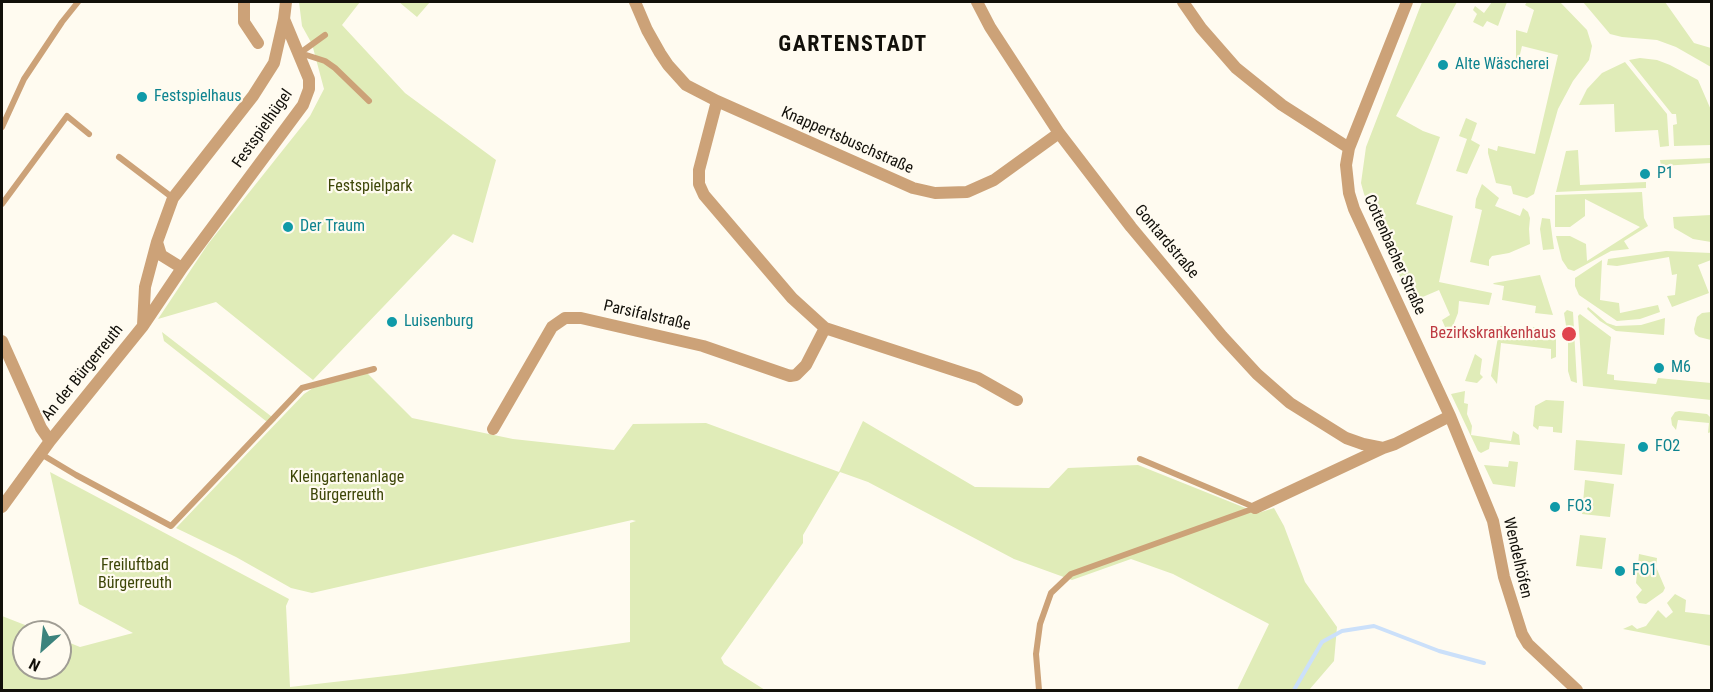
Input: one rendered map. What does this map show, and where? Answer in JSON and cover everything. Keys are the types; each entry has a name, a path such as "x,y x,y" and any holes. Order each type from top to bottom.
{"street":[{"path":"244,2 244,22 258,43"},
{"path":"284,19 286,2"},
{"path":"635,2 647,30 668,65 686,84 717,101 699,170 699,183 704,195 792,298 825,328 978,378 1017,400"},
{"name":"Gontardstraße","path":"977,2 990,27 1059,134 1131,228 1222,336 1257,374 1290,403 1332,430 1363,444 1383,448"},
{"path":"1183,2 1201,28 1236,68 1282,105 1349,148"},
{"name":"Cottenbacher Straße","path":"1407,2 1349,148 1346,179 1354,209 1450,416"},
{"name":"Festspielhügel","path":"143,326 182,267 303,105 309,89 309,79 284,19"},
{"name":"Festspielhügel","path":"143,326 146,287 157,242 173,198 270,72 284,19"},
{"name":"Knappertsbuschstraße","path":"717,101 823,147 893,181 935,193 967,192 994,180 1059,134"},
{"path":"157,242 161,255 182,267"},
{"name":"Parsifalstraße","path":"493,429 552,327 565,318 581,318 702,346 790,376 796,375 806,365 825,328"},
{"name":"An der Bürgerreuth","path":"2,507 50,441 143,326"},
{"name":"An der Bürgerreuth","path":"2,341 41,428 50,441"},
{"path":"1255,508 1395,444 1450,416"},
{"name":"Wendelhöfen","path":"1450,416 1493,521 1504,577 1521,634 1528,644 1577,690"}],"lane":[{"path":"2,127 24,79 78,2"},
{"path":"300,54 326,35"},
{"path":"300,54 325,61 369,101"},
{"path":"2,204 68,116 89,134"},
{"path":"119,157 173,198"},
{"path":"40,454 76,476 171,526 302,388 374,369"},
{"path":"1140,459 1255,508"},
{"path":"1039,690 1036,654 1040,624 1051,593 1071,574 1255,508"}],"green space":[{"name":"Festspielpark","path":"299,2 360,2 342,25 405,93 496,160 473,243 453,234 313,380 216,302 158,319 208,244 310,116 324,89 312,44 302,26"},
{"path":"399,2 430,2 417,17"},
{"path":"1422,2 1457,2 1396,116 1423,131 1440,137 1416,204 1453,216 1439,282 1492,293 1489,305 1459,301 1458,313 1449,336 1442,320 1450,315 1439,290 1411,302 1361,183 1366,147"},
{"path":"1492,2 1507,2 1498,26 1487,21 1483,27 1473,22 1477,14 1473,10 1475,6 1484,13"},
{"path":"1527,2 1560,2 1587,30 1592,46 1589,60 1573,81 1558,109 1534,194 1527,198 1513,194 1511,186 1496,183 1488,148 1497,151 1498,146 1535,154 1558,55 1522,46 1516,71 1516,30 1527,33 1534,10 1525,5"},
{"path":"1583,2 1665,2 1694,43 1711,48 1711,67 1676,47 1657,40 1610,34"},
{"path":"1640,58 1657,60 1698,80 1711,110 1711,145 1674,146 1673,125 1677,124 1676,114 1672,114 1629,60"},
{"path":"1625,62 1667,114 1669,146 1660,147 1658,130 1615,132 1614,104 1579,105 1587,89 1602,73"},
{"path":"1466,118 1477,123 1471,140 1480,145 1467,174 1456,171 1467,139 1459,136"},
{"path":"1578,150 1580,185 1646,182 1646,188 1556,192 1566,151"},
{"path":"1711,158 1711,163 1661,166 1660,160"},
{"path":"1482,184 1499,198 1495,206 1520,216 1523,208 1528,212 1530,218 1530,244 1509,253 1492,256 1489,266 1470,262 1482,210 1475,208"},
{"path":"1642,192 1644,218 1648,226 1624,241 1629,249 1611,251 1574,271 1568,269 1562,260 1556,236 1570,236 1586,244 1587,261 1640,227 1585,199 1585,216 1570,227 1555,227 1555,195"},
{"path":"1711,215 1711,242 1693,239 1674,228 1673,217"},
{"path":"1542,218 1550,219 1554,249 1543,250 1540,229"},
{"path":"1666,251 1711,253 1711,260 1698,265 1709,293 1672,307 1667,296 1675,295 1677,274 1672,275 1669,257 1617,266 1607,265 1608,259"},
{"path":"1602,260 1600,300 1619,303 1620,313 1658,305 1660,312 1640,319 1617,321 1579,295 1575,286 1575,278"},
{"path":"1540,275 1553,315 1535,313 1536,306 1502,300 1504,286 1493,284 1494,283"},
{"path":"1588,307 1607,323 1616,326 1641,325 1665,318 1664,335 1616,331 1600,321 1587,309"},
{"path":"1567,310 1573,312 1577,383 1571,381 1568,371 1568,338 1564,313"},
{"path":"1712,312 1711,340 1699,337 1695,334 1694,329 1697,317 1702,313"},
{"path":"1580,314 1611,337 1607,374 1614,375 1614,380 1656,384 1658,378 1711,383 1711,400 1583,386 1578,316"},
{"path":"1500,326 1531,332 1533,327 1556,331 1556,357 1551,359 1551,349 1501,343 1497,384 1491,376"},
{"path":"162,332 276,420 271,425 164,341"},
{"path":"1475,354 1482,359 1480,374 1483,377 1477,383 1465,381"},
{"path":"367,373 412,418 513,439 614,450 633,424 706,423 839,472 863,421 975,487 1049,488 1068,468 1138,465 1258,513 1274,508 1284,526 1305,582 1337,627 1334,661 1309,690 1237,690 1269,624 1173,574 1131,559 1072,580 1014,559 868,482 840,472 803,535 803,543 721,658 724,664 765,690 2,690 2,616 12,620 12,680 72,680 72,644 80,647 133,633 79,604 50,472 289,599 286,606 290,687 404,674 630,642 630,523 636,521 632,520 312,593 291,588 236,557 176,528 304,394 313,388"},
{"path":"1465,391 1464,403 1468,404 1467,414 1472,426 1471,435 1511,441 1513,431 1519,435 1520,445 1490,442 1489,449 1481,453 1478,451 1451,394"},
{"path":"1546,400 1564,401 1562,433 1553,432 1553,427 1539,426 1538,430 1533,426 1535,406"},
{"path":"1675,412 1707,414 1711,418 1711,432 1708,433 1709,423 1678,420 1676,430 1671,418"},
{"path":"1576,440 1625,444 1622,475 1574,470"},
{"path":"1509,461 1518,462 1515,487 1493,484 1484,465 1508,467"},
{"path":"1585,480 1614,484 1610,517 1582,514"},
{"path":"1580,535 1606,538 1602,569 1576,566"},
{"path":"1639,554 1657,558 1656,567 1665,588 1646,604 1639,603 1636,597 1642,590 1636,583"},
{"path":"1675,594 1686,600 1685,612 1711,615 1711,646 1623,629 1632,625 1637,629 1646,626 1658,610 1666,618 1673,612 1667,603"}],"waterway":[{"path":"1294,690 1322,642 1342,631 1374,626 1439,651 1484,663"}],"place":[{"name":"Alte Wäscherei","path":"1443,65"},
{"name":"Festspielhaus","path":"142,97"},
{"name":"P1","path":"1645,174"},
{"name":"Der Traum","path":"288,227"},
{"name":"Luisenburg","path":"392,322"},
{"name":"Bezirkskrankenhaus","path":"1569,334"},
{"name":"M6","path":"1659,368"},
{"name":"FO2","path":"1643,447"},
{"name":"FO3","path":"1555,507"},
{"name":"FO1","path":"1620,571"}],"district":[{"name":"GARTENSTADT","path":"853,45"}],"park label":[{"name":"Kleingartenanlage Bürgerreuth","path":"347,487"},
{"name":"Freiluftbad Bürgerreuth","path":"135,575"}]}
